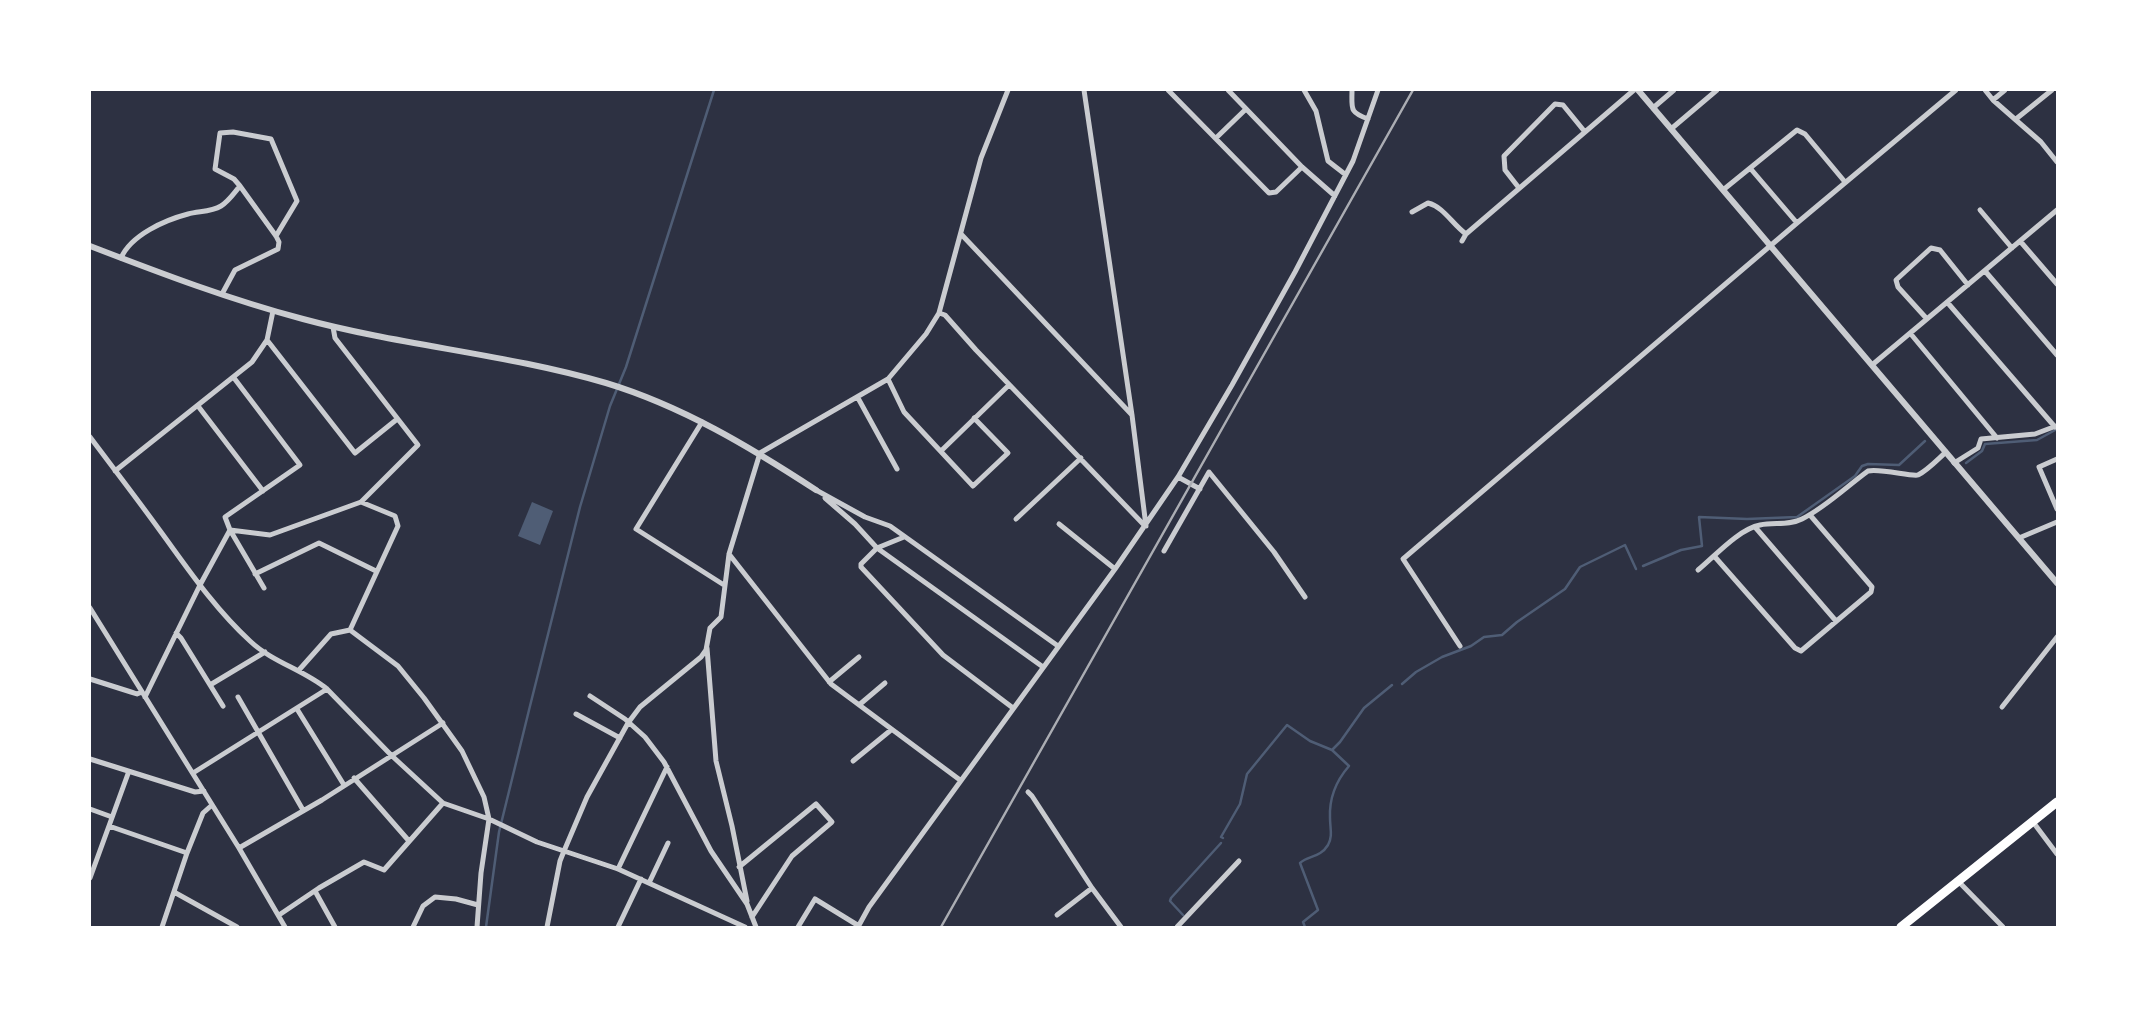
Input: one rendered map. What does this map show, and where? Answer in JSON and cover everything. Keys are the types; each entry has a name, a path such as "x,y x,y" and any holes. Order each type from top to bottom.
{"main road":[{"path":"1900,927 2057,802"}],"street":[{"path":"547,927 551,900 564,850 587,797 628,723 640,708 701,657 706,650 710,628 721,617 728,554 760,453 888,379 926,334 939,313 980,158 1008,90"},
{"path":"1084,90 1132,415 1146,527"},
{"path":"1168,90 1269,193 1276,192 1302,167"},
{"path":"1304,90 1316,110 1328,161 1346,175"},
{"path":"1352,90 1352,110 1355,114 1368,119"},
{"path":"798,927 815,899 858,926 869,907 960,780 1146,527 1232,385 1335,196 1359,148 1378,90"},
{"path":"1462,241 1466,234 1634,90"},
{"path":"1638,90 2057,583"},
{"path":"1653,108 1674,90"},
{"path":"1671,129 1717,90"},
{"path":"1460,646 1404,559 1844,182 1956,90"},
{"path":"1985,90 1993,100 2051,153 2057,162"},
{"path":"1993,100 2005,90"},
{"path":"2016,119 2052,90"},
{"path":"1230,91 1302,167 1335,196"},
{"path":"1519,188 1504,167 1504,156 1555,104 1563,105 1585,132"},
{"path":"1216,138 1246,109"},
{"path":"1723,190 1797,130 1805,134 1844,182"},
{"path":"222,294 235,270 278,249 279,242 234,179 215,169 220,133 233,132 271,139 297,201 276,236"},
{"path":"2051,153 2057,148"},
{"path":"1750,168 1797,222"},
{"path":"121,258 128,246 153,228 189,214 206,212 220,207 240,186"},
{"path":"1412,212 1428,203 1437,205 1454,226 1466,234"},
{"path":"1980,210 2012,248"},
{"path":"1872,365 2057,210"},
{"path":"961,234 1132,415"},
{"path":"2020,241 2057,284"},
{"path":"90,246 273,311 333,326 508,359 627,390 702,422 760,453 816,490 865,517 882,522 1058,646"},
{"path":"1927,319 1898,287 1896,280 1931,248 1940,250 1968,285"},
{"path":"1985,271 2057,355"},
{"path":"1947,302 2056,426 2036,434 1981,439 1978,448 1954,463"},
{"path":"115,471 252,362 267,340 273,311"},
{"path":"939,313 945,315 1009,385 1146,527"},
{"path":"230,530 270,535 360,502 418,445 396,420 372,384 335,338 333,326"},
{"path":"1910,333 1997,438"},
{"path":"267,340 356,453 396,420"},
{"path":"234,378 300,464 225,517 230,530 264,588"},
{"path":"888,379 904,412 973,486 1008,453 974,418"},
{"path":"940,451 1009,385"},
{"path":"858,398 897,470"},
{"path":"198,406 263,491"},
{"path":"702,422 636,529 724,585"},
{"path":"90,438 200,585 251,643 327,689 391,755 443,803 492,821 537,842 618,869 745,927"},
{"path":"1698,570 1747,529 1788,524 1810,514 1868,471 1903,472 1914,476 1946,452"},
{"path":"1016,519 1081,458"},
{"path":"2057,459 2039,467 2057,509"},
{"path":"1164,551 1209,472 1274,552 1305,597"},
{"path":"1178,477 1200,489"},
{"path":"816,490 855,524 877,548 1044,667"},
{"path":"350,630 398,526 395,516 360,502"},
{"path":"1714,557 1795,648 1801,651 1871,592 1872,587 1810,514"},
{"path":"2019,538 2057,522"},
{"path":"1059,524 1115,569"},
{"path":"1755,527 1836,622"},
{"path":"145,697 200,585 230,530"},
{"path":"904,536 877,548 861,564 861,567 943,654 1013,708"},
{"path":"255,574 319,543 376,571"},
{"path":"728,554 828,682 960,780"},
{"path":"90,608 239,848 285,927"},
{"path":"298,670 331,634 350,630 398,666 443,723 462,751 484,798 492,821 476,927"},
{"path":"176,633 223,706"},
{"path":"2002,707 2057,637"},
{"path":"706,650 707,648 716,761 732,826 747,904 756,927"},
{"path":"210,685 265,652"},
{"path":"828,682 859,657"},
{"path":"90,679 138,694 142,692"},
{"path":"859,705 885,683"},
{"path":"193,773 327,689"},
{"path":"590,696 645,737 666,767 711,851 747,904"},
{"path":"238,697 304,810"},
{"path":"297,709 344,785"},
{"path":"576,714 620,738"},
{"path":"239,848 304,810 443,723"},
{"path":"853,761 891,730"},
{"path":"90,759 195,792 204,791"},
{"path":"618,869 666,767"},
{"path":"90,878 92,863 109,826 129,771"},
{"path":"354,778 409,840"},
{"path":"1028,792 1092,888 1121,927"},
{"path":"279,915 364,862 384,870 443,803"},
{"path":"739,867 816,804 832,822 792,856 752,917"},
{"path":"162,927 187,853 203,813 212,805"},
{"path":"90,809 112,818"},
{"path":"2034,822 2057,854"},
{"path":"109,826 187,853"},
{"path":"649,883 668,843"},
{"path":"1177,927 1239,860"},
{"path":"621,926 640,879"},
{"path":"1958,881 2003,927"},
{"path":"1057,914 1092,888"},
{"path":"315,891 335,927"},
{"path":"174,892 237,927"},
{"path":"413,927 424,906 435,897 456,899 478,905"}],"water":[{"path":"532,502 553,511 540,545 518,536"}],"waterway":[{"path":"486,927 499,832 580,507 610,406 626,367 714,90"},
{"path":"1966,463 1982,451 1985,444 2037,440 2057,429"},
{"path":"1643,566 1681,550 1702,546 1699,517 1747,519 1797,517 1855,476 1862,466 1868,464 1899,465 1925,441"},
{"path":"1402,684 1416,672 1442,657 1471,646 1484,637 1502,635 1517,622 1565,589 1580,567 1625,545 1636,569"},
{"path":"1223,838 1221,837 1240,804 1247,774 1287,725 1310,741 1332,750 1340,742 1364,708 1392,685"},
{"path":"1305,927 1303,922 1318,910 1300,863 1322,852 1330,842 1332,797 1340,778 1349,766 1332,750"},
{"path":"1183,915 1170,901 1171,898 1221,843"}],"railway":[{"path":"941,927 1413,90"}]}
